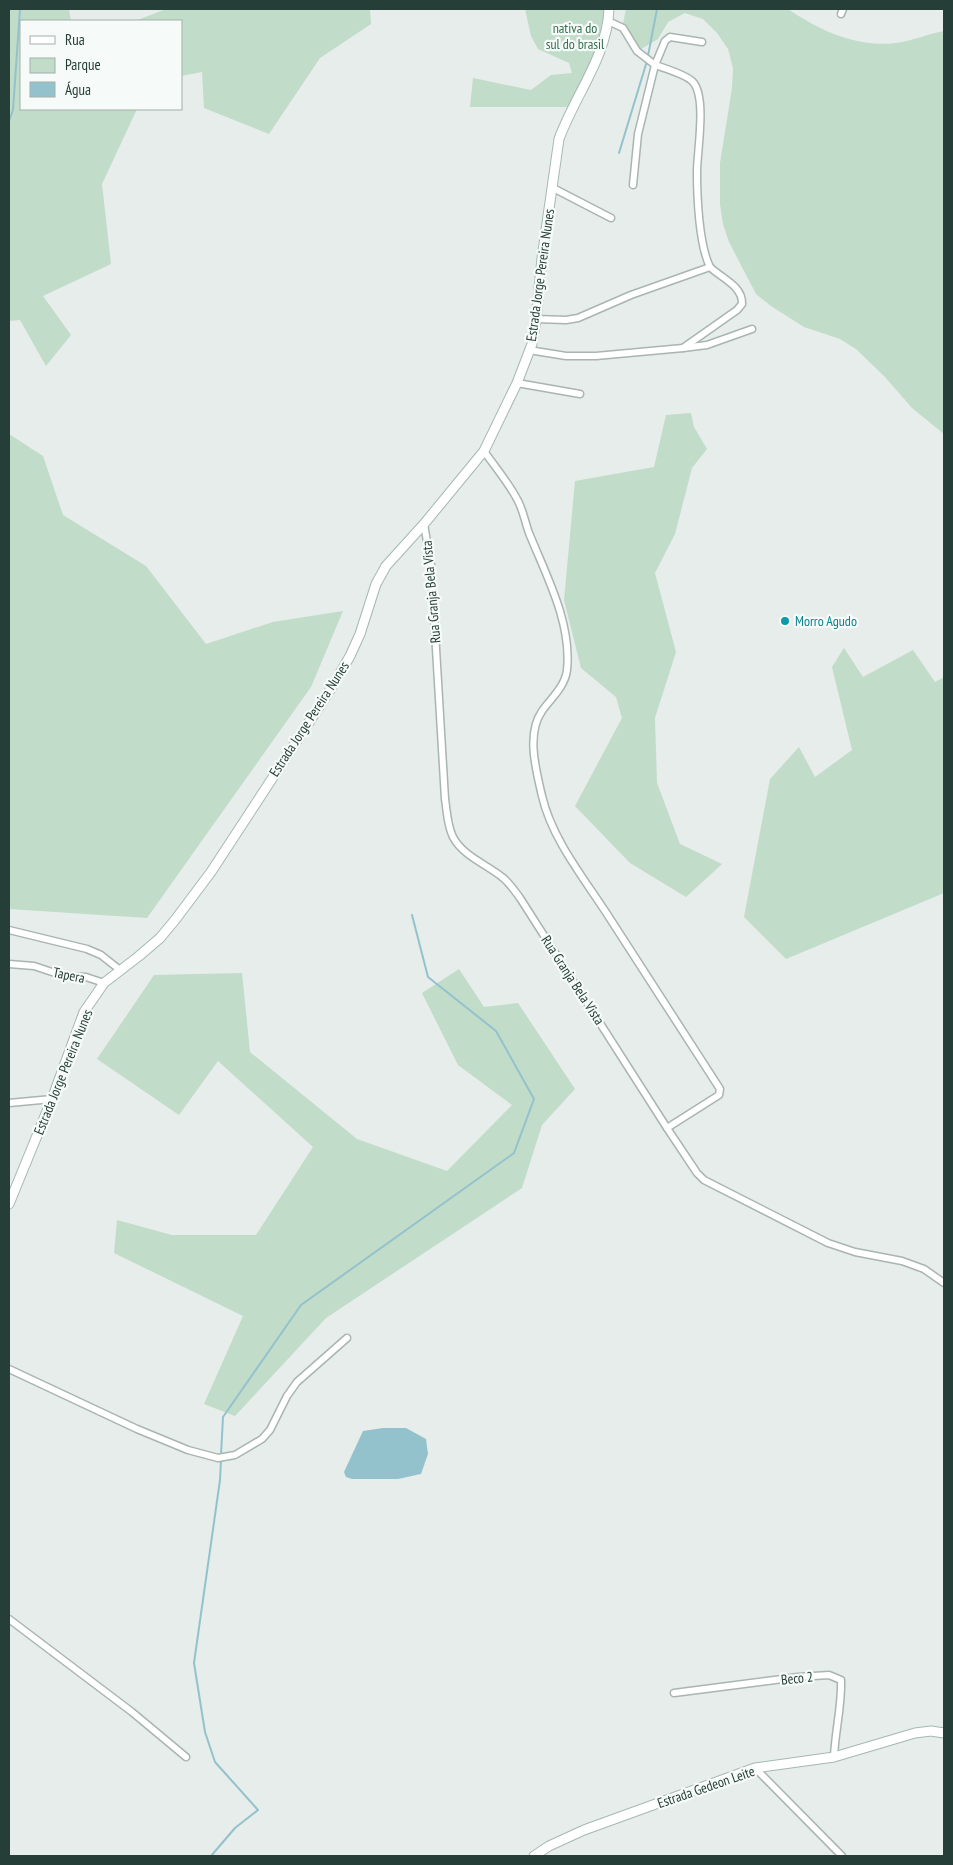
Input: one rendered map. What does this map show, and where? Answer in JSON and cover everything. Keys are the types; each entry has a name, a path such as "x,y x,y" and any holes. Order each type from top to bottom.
{"street":[{"name":"Estrada Jorge Pereira Nunes","path":"9,1204 52,1100 84,1012 104,983 160,938 211,872 332,687 350,656 360,634 376,584 386,566 424,524 484,451 517,383 530,350 536,319 542,258 559,139 605,39 609,9"},
{"path":"608,21 624,28 637,51 655,65 692,80 697,87 699,95 700,126 697,173 699,213 703,241 710,267 738,290 743,297 742,304 737,310 683,348"},
{"path":"633,185 638,134 655,65 665,41 670,38 702,42"},
{"path":"553,188 611,218"},
{"path":"536,319 566,320 578,318 631,295 710,267"},
{"path":"530,350 566,356 596,356 683,348 707,345 752,329"},
{"path":"517,383 580,394"},
{"path":"484,451 518,501 529,533 554,589 564,631 567,670 563,684 542,711 535,729 535,757 542,798 551,823 579,870 720,1089 719,1095 667,1128"},
{"name":"Rua Granja Bela Vista","path":"424,524 431,565 445,798 448,823 453,837 476,861 503,878 520,898 697,1173 710,1184 828,1243 855,1252 902,1261 924,1269 944,1283"},
{"path":"9,930 87,949 101,955 120,970"},
{"name":"Tapera","path":"9,964 34,966 64,976 86,977 104,983"},
{"path":"9,1103 52,1100"},
{"path":"9,1369 137,1430 188,1450 218,1458 235,1455 262,1439 270,1430 287,1396 297,1382 347,1338"},
{"path":"9,1619 132,1712 186,1757"},
{"name":"Beco 2","path":"674,1693 798,1677 830,1675 841,1680 842,1696 835,1736 834,1757"},
{"name":"Estrada Gedeon Leite","path":"534,1856 549,1846 584,1830 755,1768 834,1757 915,1733 931,1731 944,1733"},
{"path":"755,1768 842,1856"}],"green space":[{"path":"9,9 69,9 71,20 20,20 20,110 137,110 102,184 111,264 43,296 71,335 46,366 20,320 9,321"},
{"path":"166,9 370,9 371,24 320,58 269,134 204,108 202,72 182,76 182,20 138,20"},
{"name":"nativa do sul do brasil","path":"525,9 605,9 604,31 597,57 570,107 470,107 473,78 531,90 551,75 572,73 569,63 538,49 531,36"},
{"path":"626,9 788,9 825,30 839,36 867,43 896,43 944,31 944,434 912,408 885,377 856,349 840,339 804,327 756,294 729,242 723,224 720,204 720,163 732,88 733,68 728,49 717,33 703,19 685,13 668,22 658,39 641,49 626,37 622,29"},
{"path":"691,413 694,427 707,449 692,468 675,534 655,573 676,652 655,718 657,783 680,844 722,864 686,897 630,863 575,806 622,718 616,697 581,668 564,600 575,481 654,467 666,415"},
{"path":"9,434 43,456 63,515 146,566 206,644 273,622 343,611 311,687 147,918 9,909"},
{"path":"844,648 863,677 913,650 935,682 944,677 944,893 786,959 744,917 770,779 799,747 815,777 852,750 832,667"},
{"path":"459,969 484,1007 518,1003 575,1089 542,1125 522,1188 326,1318 235,1416 204,1404 243,1316 114,1253 117,1220 172,1235 256,1235 313,1147 218,1061 179,1115 97,1059 154,975 242,973 250,1052 357,1139 447,1171 512,1105 458,1065 422,993"}],"water":[{"path":"383,1428 406,1428 426,1439 428,1454 421,1474 398,1479 352,1479 346,1477 344,1472 363,1431"}],"waterway":[{"path":"9,121 13,110 20,9"},
{"path":"619,153 647,61 657,9"},
{"path":"221,1455 223,1417 301,1305 514,1153 534,1099 496,1031 428,977 412,915"},
{"path":"211,1856 235,1828 258,1810 215,1762 205,1732 194,1663 220,1480 221,1460"}],"place":[{"name":"Morro Agudo","path":"785,621"}]}
